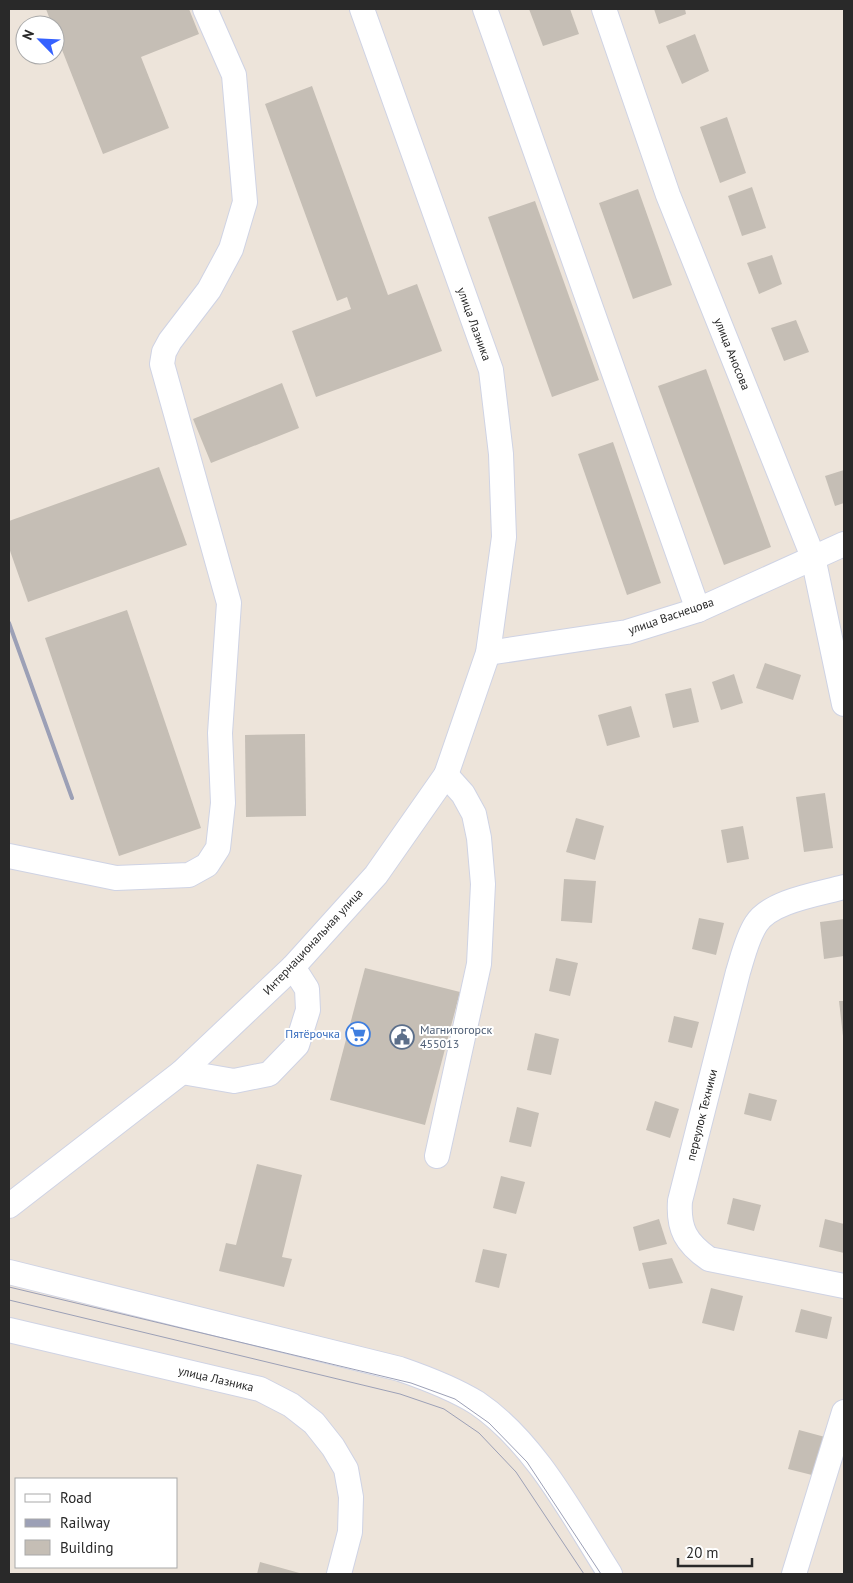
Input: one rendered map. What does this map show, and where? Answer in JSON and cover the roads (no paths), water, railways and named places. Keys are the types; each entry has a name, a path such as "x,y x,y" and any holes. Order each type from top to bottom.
{"street":[{"path":"9,856 116,878 189,875 207,865 218,848 223,803 220,733 229,603 162,364 164,352 170,341 209,290 231,249 245,202 234,75 205,9"},
{"name":"улица Лазника","path":"362,9 491,370 501,454 504,537 488,653"},
{"path":"485,9 698,610"},
{"name":"улица Аносова","path":"604,9 668,195 813,557 844,704"},
{"name":"улица Васнецова","path":"488,653 627,632 698,610 844,544"},
{"name":"Интернациональная улица","path":"9,1206 182,1072 293,967 376,875 446,776 488,653"},
{"path":"437,1156 479,964 483,884 479,838 474,814 463,794 446,776"},
{"name":"переулок Техники","path":"844,887 789,902 768,911 756,923 738,972 685,1182 679,1215 684,1232 693,1248 709,1259 844,1286"},
{"path":"182,1072 234,1081 268,1074 297,1045 308,1010 306,989 293,967"},
{"path":"9,1272 400,1369 438,1382 477,1403 506,1426 536,1459 610,1574"},
{"name":"улица Лазника","path":"9,1330 260,1389 290,1405 314,1423 333,1447 346,1469 351,1497 350,1532 339,1574"},
{"path":"794,1574 844,1412"}],"tram line":[{"path":"9,1287 411,1383 455,1399 489,1423 527,1462 601,1574"},
{"path":"9,1300 400,1394 444,1409 479,1433 516,1472 584,1574"}],"railway":[{"path":"9,623 72,798"}],"place":[{"name":"Пятёрочка","path":"358,1034"},
{"name":"Магнитогорск 455013","path":"402,1037"}]}
